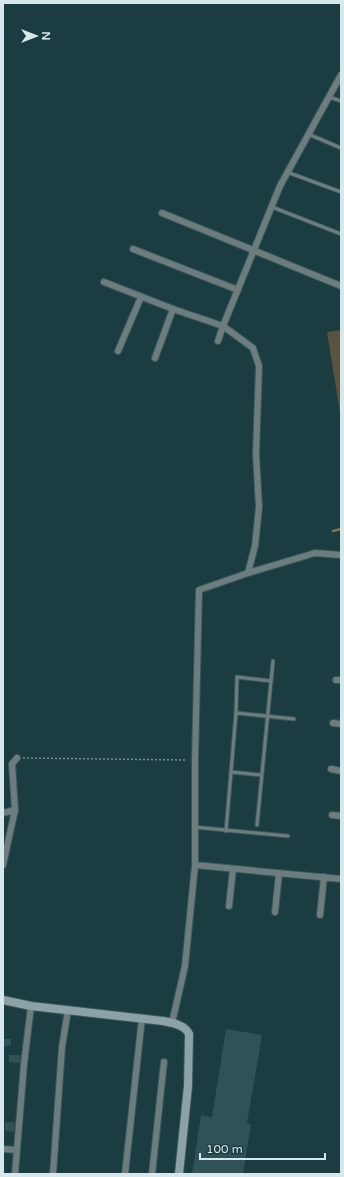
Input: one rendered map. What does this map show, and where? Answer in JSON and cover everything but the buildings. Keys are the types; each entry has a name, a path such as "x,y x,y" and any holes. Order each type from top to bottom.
{"street":[{"path":"218,341 280,186 341,75"},
{"path":"162,213 341,286"},
{"path":"133,249 238,290"},
{"path":"104,282 173,309 223,326 253,348 259,366 256,454 259,507 255,546 248,573"},
{"path":"118,352 141,297"},
{"path":"155,358 173,309"},
{"path":"172,1023 185,966 195,865 195,760 200,590 248,573 315,553 341,555"},
{"path":"333,723 341,724"},
{"path":"3,865 15,810 12,764 17,758"},
{"path":"331,769 341,771"},
{"path":"3,813 15,810"},
{"path":"332,815 341,816"},
{"path":"195,865 341,878"},
{"path":"229,906 233,869"},
{"path":"275,912 279,873"},
{"path":"320,915 324,877"},
{"path":"3,1000 31,1006 142,1018 172,1023 184,1028 189,1034 188,1086 179,1174"},
{"path":"15,1174 24,1064 31,1006"},
{"path":"53,1174 62,1047 68,1010"},
{"path":"125,1174 142,1018"},
{"path":"152,1174 164,1062"},
{"path":"3,1149 18,1150"}],"lane":[{"path":"329,97 341,101"},
{"path":"308,134 341,148"},
{"path":"287,172 341,192"},
{"path":"271,207 341,234"},
{"path":"257,824 273,661"},
{"path":"226,830 236,713 237,677 271,681"},
{"path":"236,713 294,719"},
{"path":"231,772 261,775"},
{"path":"194,827 288,836"}],"path":[{"path":"17,758 195,760"}],"shaded area":[{"path":"341,330 341,419 327,332"}],"waterway":[{"path":"333,531 341,529"}]}
